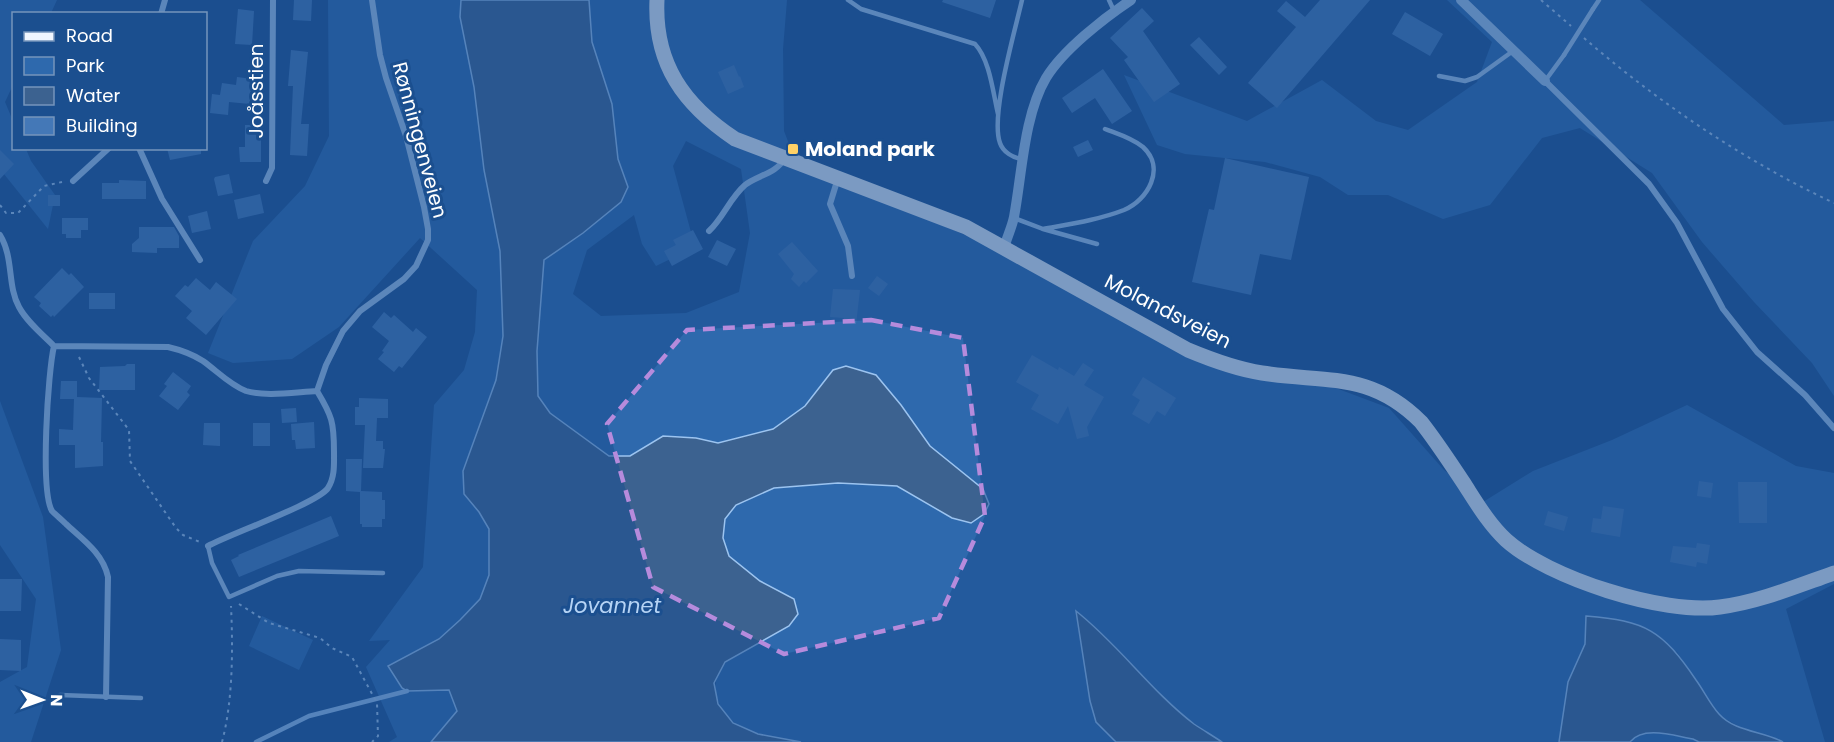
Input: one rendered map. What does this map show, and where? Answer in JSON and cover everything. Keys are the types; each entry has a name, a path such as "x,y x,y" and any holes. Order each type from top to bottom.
{"main road":[{"name":"Molandsveien","path":"657,0 657,24 666,62 677,84 711,123 735,139 942,216 1188,350 1219,363 1263,374 1352,382 1389,396 1407,407 1421,422 1492,525 1522,552 1556,571 1642,599 1674,606 1698,608 1746,602 1834,573"}],"street":[{"name":"Joåsstien","path":"266,181 272,168 273,0"},
{"name":"Rønningenveien","path":"317,391 343,331 360,311 404,279 416,266 428,240 424,207 406,136 386,78 374,23 372,0"},
{"path":"1004,248 1014,218 1022,159 1037,97 1046,77 1062,57 1114,11 1131,0"},
{"path":"1461,0 1649,184 1677,224 1723,309 1757,352 1805,395 1834,428"},
{"path":"73,181 107,150"},
{"path":"140,150 162,199 201,260"},
{"path":"709,231 716,225 742,187 781,165 785,159"},
{"path":"838,178 830,204 848,246 852,276"},
{"path":"0,235 9,259 19,307 54,346 168,347 184,351 202,361 245,390 257,392 317,391 332,416 334,429 334,474 328,488 304,503 208,546"},
{"path":"54,346 48,390 46,489 53,511 100,557 106,567 108,577 106,697"}],"lane":[{"path":"848,0 861,9 975,44 984,60 998,114"},
{"path":"1022,0 998,114 998,134 1001,146 1006,152 1022,159"},
{"path":"1109,0 1114,11"},
{"path":"1545,81 1599,0"},
{"path":"1439,76 1465,81 1477,77 1513,51"},
{"path":"1042,229 1097,219 1126,209 1146,193 1153,178 1154,168 1151,158 1144,148 1132,139 1105,129"},
{"path":"1014,218 1042,229 1097,244"},
{"path":"208,546 212,563 229,597 277,576 299,571 383,573"},
{"path":"60,695 141,698"}],"path":[{"path":"1541,0 1573,28"},
{"path":"1581,35 1630,76 1699,125 1764,166 1834,203"},
{"path":"0,206 6,213 18,213 44,186 73,181"},
{"path":"74,346 89,378 129,430 130,461 176,528 183,535 208,546"},
{"path":"222,742 227,725 230,677 231,607 229,597"},
{"path":"229,597 269,623 320,638 332,648 352,657 377,704 378,736 372,742"}],"highlighted area":[{"path":"871,320 963,338 985,516 939,618 784,654 653,587 607,424 687,330"}],"green space":[{"path":"0,0 57,0 51,12 12,12 12,87 5,102 12,119 12,150 26,150 31,161 55,195 48,229 0,169"},
{"path":"328,0 461,0 460,17 474,87 484,170 500,251 503,336 496,380 482,418 479,512 489,529 489,576 480,599 439,639 388,666 407,691 449,690 457,711 431,742 389,742 397,737 366,667 390,640 369,641 423,567 434,405 464,370 475,332 477,290 420,238 339,327 292,359 233,363 208,353 253,241 305,186 329,136"},
{"path":"589,0 787,0 783,49 784,131 794,157 1024,260 1197,356 1317,381 1389,408 1444,470 1483,502 1533,471 1612,440 1687,405 1796,466 1834,473 1834,584 1786,609 1825,742 1783,742 1744,729 1720,716 1677,652 1586,617 1586,644 1568,682 1559,742 1222,742 1179,711 1093,625 1077,612 1090,701 1096,722 1116,742 801,742 761,734 737,724 728,717 716,693 719,673 729,659 789,626 794,599 760,581 729,556 723,538 725,519 736,505 774,488 838,483 898,486 952,518 983,489 930,446 876,375 833,370 805,406 773,429 718,443 696,438 663,436 630,457 609,456 550,413 538,396 537,351 544,260 583,233 621,202 628,187 618,159 612,104 592,42","holes":["686,141 741,169 750,233 739,292 686,313 601,316 573,294 587,250 634,215 642,244 656,266 695,247 673,166"]},
{"path":"1447,0 1640,0 1784,125 1834,121 1834,396 1812,363 1754,302 1702,242 1652,173 1580,128 1542,138 1490,205 1443,219 1388,195 1348,195 1320,177 1265,162 1185,154 1157,145 1124,75 1247,121 1322,80 1376,121 1408,130 1477,82 1492,42"},
{"path":"0,401 43,517 61,650 31,742 0,742 0,682 27,667 36,599 0,545"},
{"path":"262,616 313,640 299,670 249,646"},
{"path":"1652,732 1699,742 1630,742 1633,738"}],"water":[{"name":"Jovannet","path":"461,0 589,0 592,42 612,104 618,159 628,187 621,202 583,233 544,260 537,351 538,396 550,413 609,456 630,456 663,436 696,438 718,443 773,429 805,406 833,370 846,366 876,375 930,446 983,489 989,504 984,514 971,523 952,518 897,486 838,483 774,488 736,505 725,519 723,538 729,556 760,581 794,599 798,614 789,626 725,662 714,683 718,704 733,723 758,734 801,742 431,742 457,711 449,690 407,691 402,688 388,666 439,639 480,599 489,575 489,529 464,494 463,471 496,380 503,336 500,251 484,170 474,87 460,17"},
{"path":"1076,611 1107,638 1178,711 1222,742 1116,742 1096,722 1090,701"},
{"path":"1586,616 1624,621 1651,631 1662,639 1684,663 1716,710 1726,720 1741,728 1783,742 1699,742 1677,736 1651,733 1636,737 1630,742 1559,742 1568,682 1585,644"}],"building":[{"path":"294,0 312,0 311,21 293,20"},
{"path":"943,0 996,0 990,18 942,2"},
{"path":"1320,0 1370,0 1277,108 1248,83 1296,27 1277,11 1286,1 1305,17"},
{"path":"1142,8 1154,21 1143,31 1180,84 1154,102 1124,60 1128,57 1110,38"},
{"path":"238,9 254,11 252,45 235,44"},
{"path":"1405,12 1443,34 1430,56 1392,34"},
{"path":"1199,37 1227,67 1219,75 1190,45"},
{"path":"291,50 308,52 301,124 309,124 307,156 290,155 293,86 288,86"},
{"path":"734,65 744,87 728,94 718,72"},
{"path":"1103,69 1132,111 1112,124 1095,98 1072,113 1062,98"},
{"path":"237,77 252,79 250,104 229,102 228,115 210,113 212,94 220,95 222,83 236,85"},
{"path":"245,125 261,125 261,162 240,162 239,147 245,147"},
{"path":"1088,140 1093,150 1078,157 1073,147"},
{"path":"0,150 14,164 0,179"},
{"path":"168,150 201,150 201,154 170,160"},
{"path":"1225,158 1309,177 1291,260 1260,254 1251,295 1192,282 1209,209 1214,210"},
{"path":"229,174 233,193 218,196 215,177"},
{"path":"119,180 146,181 146,199 102,199 102,183 119,183"},
{"path":"260,194 264,213 238,219 234,200"},
{"path":"48,195 60,195 60,206 48,206"},
{"path":"207,211 211,229 192,233 188,216"},
{"path":"62,218 88,218 88,230 81,230 81,238 66,238 66,234 62,234"},
{"path":"139,227 174,227 179,236 179,248 157,248 157,253 132,252 132,244 139,238"},
{"path":"693,230 703,249 672,266 664,251 676,245 673,240"},
{"path":"717,240 736,249 727,266 708,257"},
{"path":"792,242 818,271 799,287 791,279 794,274 778,254"},
{"path":"62,268 69,275 71,273 84,287 54,317 53,315 51,317 39,306 41,303 34,297"},
{"path":"877,276 888,284 879,296 868,288"},
{"path":"196,278 210,290 216,282 237,299 206,335 186,318 192,311 175,296 185,285 188,287"},
{"path":"833,289 860,290 856,324 843,323 844,318 830,317"},
{"path":"89,293 115,293 115,309 89,309"},
{"path":"384,312 391,318 394,315 413,332 416,328 427,337 402,368 399,366 394,372 378,359 389,341 372,327"},
{"path":"1032,355 1074,376 1083,363 1094,370 1084,385 1104,397 1087,427 1089,436 1077,439 1068,406 1058,424 1031,409 1039,395 1016,382"},
{"path":"135,364 135,390 99,390 100,367"},
{"path":"173,372 191,386 187,392 190,395 178,410 159,396 167,386 164,384"},
{"path":"1143,377 1176,398 1165,416 1157,411 1149,424 1132,414 1140,400 1132,395"},
{"path":"61,381 77,381 77,397 102,398 103,466 75,468 75,445 59,445 59,429 73,430 74,399 60,399"},
{"path":"359,398 388,399 388,418 377,418 376,441 383,441 383,449 385,449 383,468 363,468 365,425 355,425 355,407 359,407"},
{"path":"296,408 297,422 282,423 281,409"},
{"path":"314,422 315,448 296,449 295,440 292,440 291,424"},
{"path":"204,423 220,423 220,446 203,445"},
{"path":"253,423 270,423 270,446 253,446"},
{"path":"346,459 362,459 361,491 382,492 382,500 385,500 385,519 382,519 382,527 362,527 360,524 360,492 346,491"},
{"path":"1699,481 1713,483 1711,498 1697,496"},
{"path":"1738,482 1767,482 1767,523 1739,523"},
{"path":"1603,506 1624,509 1620,537 1591,532 1593,518 1601,519"},
{"path":"1548,511 1568,517 1564,531 1544,525"},
{"path":"331,516 339,536 239,577 231,560 238,555"},
{"path":"1697,543 1710,545 1707,564 1697,562 1696,567 1670,562 1673,546 1696,548"},
{"path":"0,579 22,579 21,611 0,611"},
{"path":"0,639 21,640 21,671 0,670"}],"waterway":[{"path":"256,742 309,716 407,691"}],"place":[{"name":"Moland park","path":"793,149"}]}
